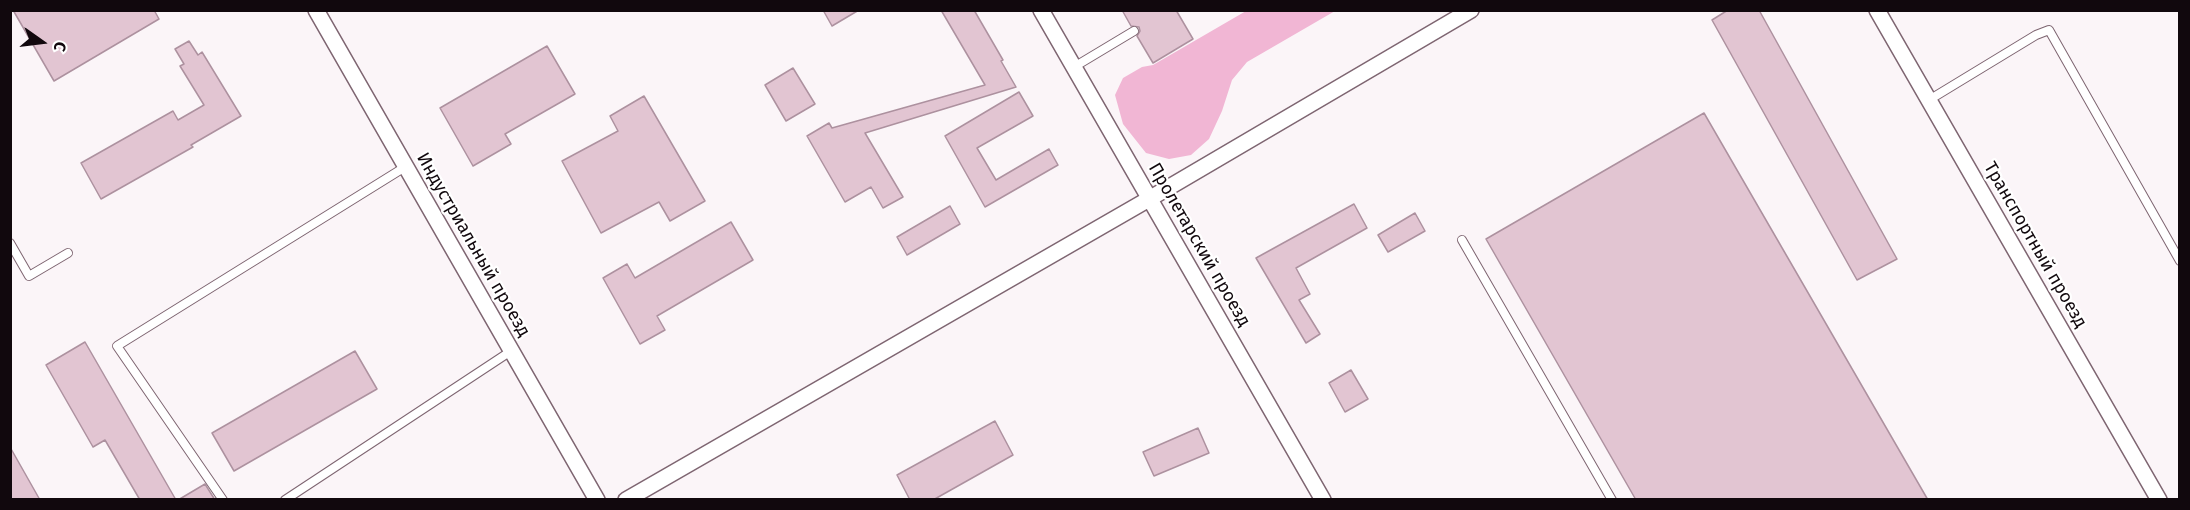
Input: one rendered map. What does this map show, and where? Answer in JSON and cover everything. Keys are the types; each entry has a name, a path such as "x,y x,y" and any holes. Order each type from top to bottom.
{"street":[{"name":"Индустриальный проезд","path":"316,10 597,500"},
{"name":"Пролетарский проезд","path":"1041,10 1323,500"},
{"path":"626,500 1149,199 1471,10"},
{"name":"Транспортный проезд","path":"1877,10 2159,500"}],"lane":[{"path":"1929,100 2036,35 2049,30 2180,261"},
{"path":"1074,67 1134,31"},
{"path":"223,500 117,346 405,167"},
{"path":"1462,240 1612,500"},
{"path":"10,243 29,276 68,253"},
{"path":"285,500 511,351"}],"shaded area":[{"path":"1246,11 1335,11 1247,62 1232,80 1222,111 1209,139 1191,155 1169,159 1146,153 1123,124 1115,95 1123,78 1142,67 1153,65"}],"building":[{"path":"13,10 154,10 159,19 54,81"},
{"path":"823,10 859,10 832,26"},
{"path":"941,10 974,10 1016,87 865,133 903,197 883,208 871,187 845,202 807,136 829,123 832,128 985,85"},
{"path":"1122,10 1176,10 1193,39 1153,63 1137,36 1140,31 1139,27 1131,26"},
{"path":"1728,10 1759,10 1897,259 1857,280 1712,20"},
{"path":"189,41 198,55 202,52 241,116 191,145 193,147 101,199 81,163 173,111 178,120 204,105 180,66 184,64 175,49"},
{"path":"547,46 575,94 505,134 511,144 473,166 440,108"},
{"path":"793,68 815,104 786,121 765,85"},
{"path":"1019,92 1033,116 977,148 996,180 1049,149 1058,165 985,207 945,136"},
{"path":"644,96 705,201 670,221 659,202 601,233 562,161 618,131 610,116"},
{"path":"1704,113 1928,500 1636,500 1486,239"},
{"path":"1354,204 1367,228 1296,268 1310,294 1299,300 1320,334 1306,343 1256,258"},
{"path":"950,206 960,224 907,255 897,237"},
{"path":"1415,213 1425,231 1388,252 1378,235"},
{"path":"731,222 753,260 657,316 665,330 640,344 603,278 627,264 635,278"},
{"path":"85,342 176,500 140,500 105,440 93,447 46,365"},
{"path":"355,351 377,389 234,471 212,433"},
{"path":"1351,370 1368,399 1345,412 1329,383"},
{"path":"995,421 1013,455 933,500 910,500 897,475"},
{"path":"1198,428 1209,453 1154,476 1143,452"},
{"path":"10,447 40,500 10,500"},
{"path":"205,484 215,500 178,500"}]}
